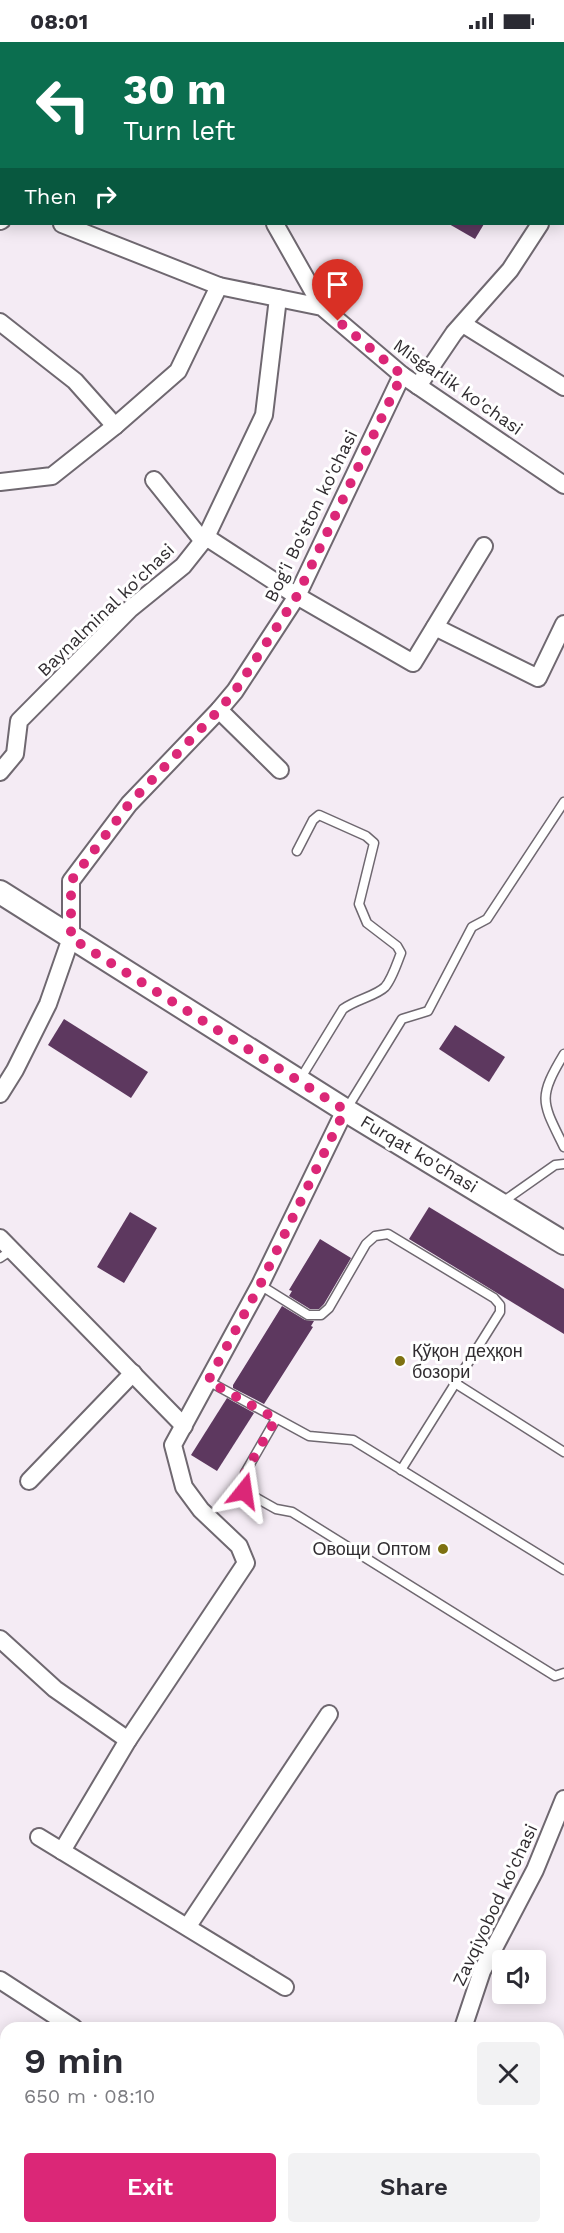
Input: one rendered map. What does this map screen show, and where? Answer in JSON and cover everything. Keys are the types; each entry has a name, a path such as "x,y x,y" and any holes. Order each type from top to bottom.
{"main road":[{"name":"Furqat ko'chasi","path":"0,892 299,1082 564,1242"}],"street":[{"name":"Misgarlik ko'chasi","path":"65,225 219,286 322,307 402,375 564,485"},
{"path":"276,225 322,307"},
{"path":"418,386 463,324 510,270 539,225"},
{"path":"0,482 52,476 115,426 178,371 219,286"},
{"name":"Baynalminal ko'chasi","path":"0,772 15,754 19,721 129,609 183,567 204,539 264,415 278,297"},
{"path":"0,322 75,381 115,426"},
{"path":"463,324 564,387"},
{"name":"Bog'i Bo'ston ko'chasi","path":"0,1094 15,1070 48,1004 71,938 71,881 129,804 235,691 297,596 402,375"},
{"path":"154,480 204,539 413,663 484,546"},
{"path":"435,627 538,678 564,624"},
{"path":"219,710 280,770"},
{"path":"62,1851 128,1740 246,1563 239,1546 201,1510 184,1487 173,1445 260,1285 345,1110"},
{"path":"4,1248 133,1373 184,1426"},
{"path":"29,1481 133,1373"},
{"path":"0,1639 55,1689 128,1740"},
{"path":"188,1926 329,1714"},
{"name":"Zavqiyobod ko'chasi","path":"465,2022 482,1971 535,1870 564,1799"},
{"path":"39,1837 285,1987"},
{"path":"0,1980 65,2022"}],"lane":[{"path":"345,1110 402,1019 428,1011 472,927 487,919 564,802"},
{"path":"297,851 313,820 319,815 366,836 374,843 359,904 367,923 397,946 401,953 386,986 375,994 353,1002 344,1010 299,1082"},
{"path":"564,1054 548,1081 544,1102 564,1147"},
{"path":"501,1203 555,1165 564,1164"},
{"path":"260,1285 308,1315 321,1315 329,1308 366,1244 375,1236 388,1234 494,1298 500,1305 500,1312 401,1470"},
{"path":"208,1381 309,1436 353,1440 564,1570"},
{"path":"455,1383 564,1452"},
{"path":"276,1419 245,1473 244,1491 276,1509 292,1512 555,1676 564,1673"}],"building":[{"path":"451,225 483,225 475,239"},
{"path":"64,1019 148,1072 131,1098 48,1045"},
{"path":"455,1025 505,1057 489,1082 439,1049"},
{"path":"429,1207 564,1289 564,1334 409,1239"},
{"path":"130,1212 157,1228 124,1283 97,1267"},
{"path":"320,1239 351,1258 324,1304 319,1309 310,1309 289,1296 292,1291 289,1290"},
{"path":"282,1306 305,1320 314,1321 311,1326 313,1327 264,1404 233,1388 233,1385"},
{"path":"227,1398 254,1413 217,1471 191,1455"}],"place":[{"name":"Қўқон деҳқон бозори","path":"400,1361"},
{"name":"Овощи Оптом","path":"443,1549"}],"route":[{"path":"244,1491 245,1473 276,1419 208,1381 260,1285 345,1110 71,938 71,881 129,804 235,691 297,596 402,375 338,321"}]}
